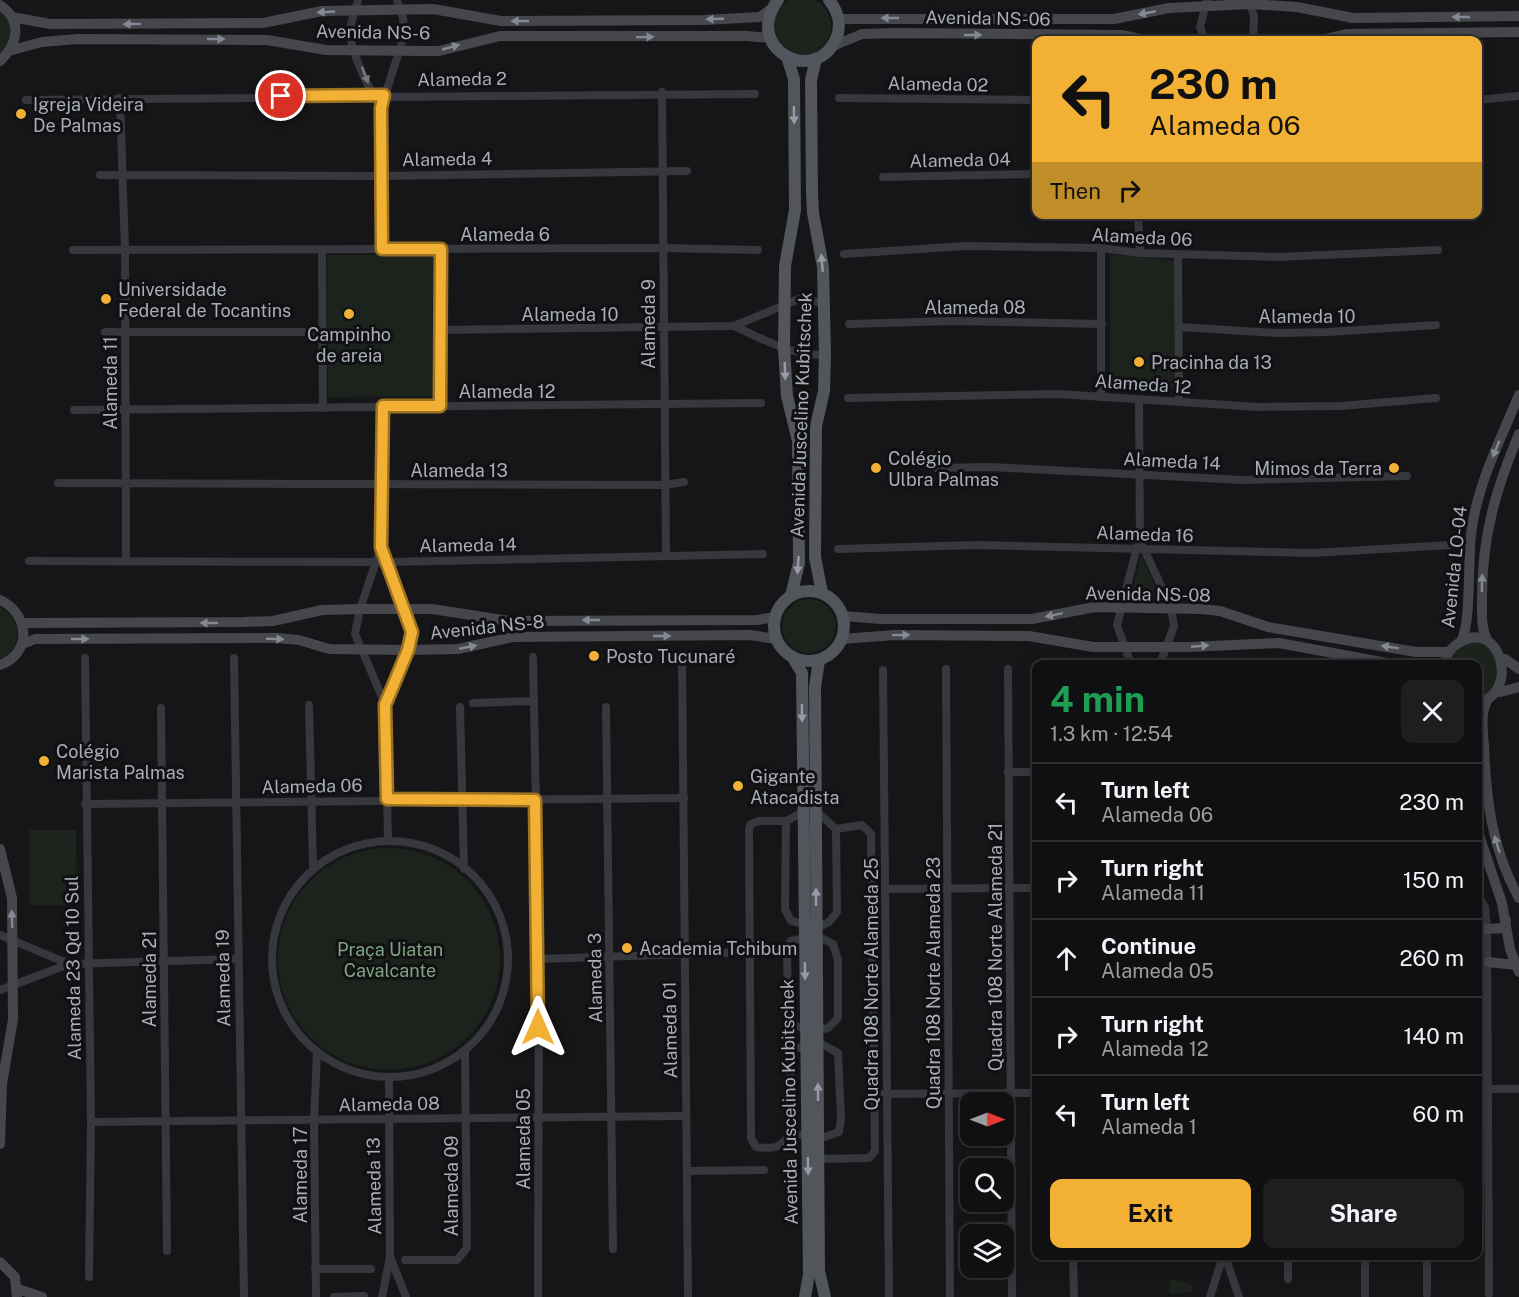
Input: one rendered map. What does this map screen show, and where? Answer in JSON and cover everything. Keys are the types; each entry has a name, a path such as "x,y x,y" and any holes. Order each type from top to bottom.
{"main road":[{"path":"774,4 767,28 770,38 787,57 796,60 816,59 833,46 838,33 839,19 829,0"},
{"name":"Avenida Juscelino Kubitschek","path":"787,57 794,79 795,210 786,255 784,348 787,396 798,441 799,563 791,596"},
{"name":"Avenida Juscelino Kubitschek","path":"816,59 811,80 812,193 813,213 823,267 825,355 824,391 815,440 815,557 822,593"},
{"path":"801,591 822,593 831,598 843,616 842,639 829,656 819,660 810,662 793,658 783,650 776,639 775,617 781,605 791,596 801,591"},
{"name":"Avenida Juscelino Kubitschek","path":"793,658 802,674 809,811 813,1137 809,1274 805,1297"},
{"name":"Avenida Juscelino Kubitschek","path":"809,811 815,687 819,660"},
{"name":"Avenida Juscelino Kubitschek","path":"813,1137 818,1159 819,1271 825,1297"}],"street":[{"name":"Avenida NS-06","path":"839,19 1114,19 1206,2 1249,2 1298,7 1353,18 1519,16"},
{"path":"1203,36 1200,27 1206,2"},
{"path":"1249,2 1254,16 1253,36"},
{"path":"0,61 12,50 16,39 12,17 1,4"},
{"name":"Avenida NS-6","path":"12,17 50,24 263,22 357,6 398,5 446,10 488,20 750,18 760,16 774,4"},
{"path":"382,249 381,108 400,50 405,26 398,5"},
{"path":"357,6 350,32 373,95 381,108"},
{"path":"1338,36 1346,34 1519,32"},
{"name":"Avenida NS-06","path":"833,46 862,34 1126,36"},
{"name":"Avenida NS-6","path":"12,50 42,42 89,39 267,40 326,50 440,51 500,36 747,36 770,38"},
{"name":"Alameda 2","path":"26,100 662,92 754,94"},
{"name":"Alameda 9","path":"662,92 666,555"},
{"path":"1482,100 1519,96"},
{"name":"Alameda 11","path":"120,98 125,252 126,561"},
{"name":"Alameda 02","path":"839,98 1032,100"},
{"name":"Alameda 4","path":"100,175 381,176 687,171"},
{"name":"Alameda 04","path":"883,177 1032,174"},
{"path":"1138,219 1140,253"},
{"name":"Alameda 06","path":"844,254 965,246 1311,257 1438,250"},
{"name":"Alameda 6","path":"73,250 125,252 662,248 758,250"},
{"path":"440,406 441,249"},
{"path":"1101,249 1101,396"},
{"path":"322,251 323,408"},
{"path":"1178,254 1179,401"},
{"name":"Alameda 10","path":"441,330 734,326 799,299 824,303"},
{"name":"Alameda 08","path":"849,324 952,321 1102,324"},
{"name":"Alameda 10","path":"1179,327 1278,333 1436,325"},
{"name":"Alameda 10","path":"734,326 784,348 806,355 825,355"},
{"path":"105,332 322,332"},
{"name":"Alameda 12","path":"848,398 1011,394 1101,396 1258,407 1341,406 1436,398"},
{"name":"Avenida LO-04","path":"1461,642 1466,628 1468,552 1475,512 1486,473 1519,395"},
{"path":"1129,660 1122,646 1117,625 1140,548 1139,400"},
{"name":"Alameda 12","path":"74,410 760,403"},
{"path":"383,406 381,547 360,609 355,634 385,705 388,840"},
{"name":"Avenida LO-04","path":"1487,640 1482,614 1486,534 1496,491 1519,434"},
{"name":"Alameda 14","path":"936,468 990,467 1254,480 1407,476"},
{"name":"Alameda 13","path":"58,483 665,485 684,482"},
{"name":"Alameda 16","path":"838,549 922,545 1140,548 1302,554 1451,545"},
{"path":"381,547 412,632 408,650 385,705"},
{"path":"1140,548 1171,607 1174,626 1161,660"},
{"name":"Alameda 14","path":"29,561 388,562 763,554"},
{"path":"0,599 18,613 23,623 23,644 18,653 1,667"},
{"name":"Avenida NS-08","path":"843,616 870,619 1032,619 1083,608 1171,607 1220,611 1268,627 1416,652 1449,652"},
{"name":"Avenida NS-8","path":"23,623 273,621 322,610 360,609 454,612 510,621 757,620 775,617"},
{"name":"Avenida NS-8","path":"23,644 35,639 276,638 299,640 329,650 408,650 458,649 513,637 740,635 776,639"},
{"path":"842,639 895,635 1029,636 1094,647 1279,643 1370,660"},
{"path":"1446,660 1449,652 1461,642 1471,638 1487,640 1499,649 1505,659 1507,672 1500,692"},
{"name":"Alameda 01","path":"682,655 688,1297"},
{"name":"Alameda 05","path":"533,657 539,959 538,1297"},
{"name":"Alameda 23 Qd 10 Sul","path":"85,658 85,804 92,1122 89,1277"},
{"name":"Alameda 19","path":"234,658 244,1297"},
{"path":"1505,659 1519,669"},
{"name":"Quadra 108 Norte Alameda 23","path":"946,669 950,1297"},
{"name":"Quadra 108 Norte Alameda 21","path":"1008,669 1011,1092"},
{"name":"Quadra 108 Norte Alameda 25","path":"883,670 889,1297"},
{"path":"1519,687 1500,692 1482,702 1487,804 1496,844 1519,898"},
{"path":"473,702 534,701"},
{"path":"309,705 313,866"},
{"path":"460,707 464,868"},
{"name":"Alameda 3","path":"606,707 613,1249"},
{"name":"Alameda 21","path":"161,708 167,1251"},
{"path":"1008,772 1032,772"},
{"name":"Alameda 06","path":"85,804 387,799 462,801 684,798"},
{"path":"813,1137 794,1135 788,1137 784,1144 778,1147 756,1147 751,1138 749,829 751,824 759,821 786,821 809,811 836,829 862,825 871,834 873,1154 865,1158 818,1159"},
{"path":"786,821 785,909 791,921 833,944 838,960 838,1018 828,1028 796,1048 791,1055 789,1127 794,1135"},
{"path":"812,1037 793,1025 788,1016 787,947 791,941 829,922 837,912 836,829"},
{"path":"871,834 885,834"},
{"path":"388,840 419,844 449,856 474,876 493,902 505,933 508,965 501,997 487,1027 465,1051 442,1066 416,1075 389,1078 339,1067 317,1053 293,1028 278,996 272,961 276,926 291,894 313,866 361,844 388,840"},
{"path":"1482,845 1506,920 1518,969"},
{"path":"0,849 12,898 13,940 13,1019 2,1084 0,1144"},
{"path":"885,889 1032,888"},
{"path":"1482,902 1490,932 1491,966 1488,1089 1489,1294"},
{"path":"1490,932 1503,928 1506,920"},
{"path":"0,935 69,964"},
{"path":"539,959 684,956 750,952"},
{"path":"0,990 69,964 238,959"},
{"path":"1491,966 1511,963 1518,969"},
{"name":"Avenida Juscelino Kubitschek","path":"812,1037 838,1053 841,1119 838,1132 813,1137"},
{"name":"Alameda 09","path":"405,1260 457,1260 466,1248 465,1051"},
{"name":"Alameda 17","path":"316,1297 314,1120 317,1053"},
{"name":"Alameda 13","path":"382,1297 390,1257 389,1078"},
{"path":"1482,1089 1519,1089"},
{"path":"1014,1093 1032,1093"},
{"path":"874,1094 960,1094"},
{"name":"Alameda 08","path":"92,1122 686,1116"},
{"name":"Quadra 108 Norte Alameda 21","path":"1011,1146 1012,1297"},
{"path":"687,1171 764,1170"},
{"name":"Alameda 13","path":"390,1257 406,1297"},
{"path":"1073,1260 1074,1297"},
{"path":"1210,1297 1223,1260"},
{"path":"1225,1260 1239,1297"},
{"path":"1288,1260 1288,1279"},
{"path":"1365,1260 1365,1295"},
{"path":"1427,1260 1427,1293"},
{"path":"0,1262 10,1270 17,1293 42,1297"},
{"path":"315,1269 371,1269"},
{"path":"334,1297 364,1296"}],"green space":[{"path":"794,-1 810,-1 818,2 826,10 830,20 830,32 826,42 818,50 802,55 786,50 778,42 773,26 778,10 786,2"},
{"path":"0,10 8,22 10,33 0,56"},
{"path":"435,254 436,396 328,397 327,255"},
{"path":"1110,254 1176,261 1174,389 1110,386"},
{"path":"1141,555 1160,596 1159,598 1130,598"},
{"path":"804,599 814,599 824,603 832,611 836,626 832,641 824,649 814,653 804,653 794,649 786,641 782,631 782,621 786,611 794,603"},
{"path":"0,607 13,618 17,633 13,648 0,659"},
{"path":"1469,643 1481,643 1496,652 1498,686 1482,696 1482,660 1450,660 1457,649"},
{"path":"29,830 76,830 77,905 30,905"},
{"name":"Praça Uiatan Cavalcante","path":"389,848 411,850 441,861 459,873 475,889 487,907 495,927 500,959 498,981 487,1011 475,1029 459,1045 441,1057 421,1065 389,1070 367,1068 337,1057 319,1045 303,1029 291,1011 283,991 278,959 280,937 291,907 303,889 319,873 337,861 357,853"},
{"path":"1171,1279 1192,1285 1193,1292 1171,1294 1168,1291"}],"place":[{"name":"Igreja Videira De Palmas","path":"21,114"},
{"name":"Universidade Federal de Tocantins","path":"106,299"},
{"name":"Campinho de areia","path":"349,314"},
{"name":"Pracinha da 13","path":"1139,362"},
{"name":"Colégio Ulbra Palmas","path":"876,468"},
{"name":"Mimos da Terra","path":"1394,468"},
{"name":"Posto Tucunaré","path":"594,656"},
{"name":"Colégio Marista Palmas","path":"44,761"},
{"name":"Gigante Atacadista","path":"738,786"},
{"name":"Academia Tchibum","path":"627,948"}],"route":[{"path":"281,96 384,95 381,108 382,249 441,249 440,406 383,406 381,547 409,617 412,632 412,640 385,705 387,799 535,800 539,959 538,1027"}]}
